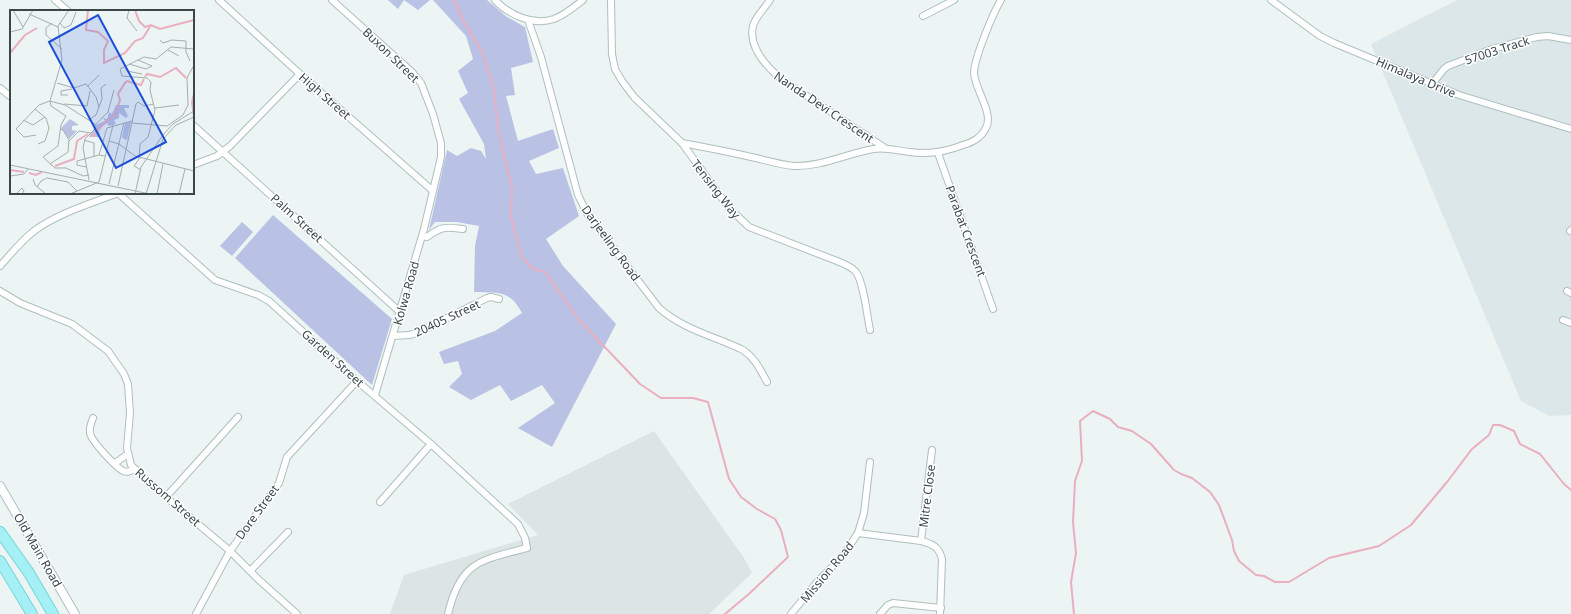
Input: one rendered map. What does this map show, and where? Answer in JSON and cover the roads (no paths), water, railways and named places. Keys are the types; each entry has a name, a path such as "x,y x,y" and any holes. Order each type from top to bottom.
{"main road":[{"path":"0,532 29,573 53,614"},
{"path":"0,561 32,614"}],"street":[{"path":"55,0 67,10"},
{"name":"High Street","path":"219,0 300,74 433,191"},
{"name":"Buxon Street","path":"332,0 412,72 420,83 434,114 441,143 441,157 433,191"},
{"path":"495,0 511,14 528,20 544,21 554,19 564,14 583,0"},
{"name":"Tensing Way","path":"611,0 612,54 615,69 634,97 682,144 729,208 749,227 849,266 856,272 860,282 870,330"},
{"name":"Nanda Devi Crescent","path":"770,0 753,25 752,34 754,46 770,70 781,79 885,148"},
{"path":"923,16 954,0"},
{"path":"682,144 725,151 795,166 820,162 874,148 938,153 975,141 981,136 987,127 988,119 987,112 975,81 975,63 992,16 1001,0"},
{"name":"Himalaya Drive","path":"1272,0 1320,36 1334,43 1477,101 1571,129"},
{"name":"Darjeeling Road","path":"528,20 541,57 578,195 588,215 659,308 670,318 684,326 732,344 747,352 756,361 767,382"},
{"name":"57003 Track","path":"1432,84 1448,66 1492,49 1537,37 1548,36 1571,40"},
{"path":"194,165 217,156 223,152 300,74"},
{"path":"0,88 10,96"},
{"name":"Palm Street","path":"194,126 400,312"},
{"name":"Parabat Crescent","path":"938,153 993,309"},
{"name":"Kolwa Road","path":"375,395 422,236 433,191"},
{"path":"0,266 23,240 41,227 116,194"},
{"name":"Garden Street","path":"119,194 215,280 258,295 269,301 357,381 432,444 518,524 525,538 527,548 491,557 477,564 466,572 455,589 448,614"},
{"path":"422,236 427,237 438,229 443,228 463,229"},
{"name":"Russom Street","path":"0,291 20,303 72,324 108,352 124,374 130,397 127,436 128,454 131,465 166,497 230,551 297,614"},
{"name":"20405 Street","path":"393,336 408,336 417,333 487,298 494,297 499,299"},
{"path":"1563,320 1571,323"},
{"name":"Dore Street","path":"196,614 230,551 276,488 283,473 287,457 357,381"},
{"path":"166,497 238,417"},
{"path":"93,418 89,429 95,444 124,471 129,472 135,469"},
{"path":"380,502 432,444"},
{"name":"Mitre Close","path":"921,541 932,450"},
{"path":"115,463 128,454"},
{"path":"858,533 864,513 870,462"},
{"name":"Old Main Road","path":"0,486 75,614"},
{"path":"250,571 288,532"},
{"name":"Mission Road","path":"791,614 818,581 842,556 858,533 921,541 931,543 937,547 941,552 942,559 941,611"},
{"path":"880,614 888,605 893,603 941,611"}],"waterway":[{"path":"454,0 464,22 482,52 494,89 498,129 512,188 511,217 522,257 533,269 545,272 579,320 640,384 661,398 693,398 708,402 729,479 741,497 757,509 775,519 781,530 788,557 750,593 725,614"},
{"path":"1074,614 1071,582 1076,553 1073,522 1075,481 1082,461 1080,421 1093,411 1110,419 1118,427 1132,431 1151,444 1174,470 1192,478 1210,492 1219,505 1232,540 1234,551 1239,561 1256,575 1264,576 1275,582 1289,582 1329,558 1379,546 1411,525 1472,449 1489,435 1493,425 1500,425 1514,431 1520,444 1540,454 1564,484 1571,490"}]}
